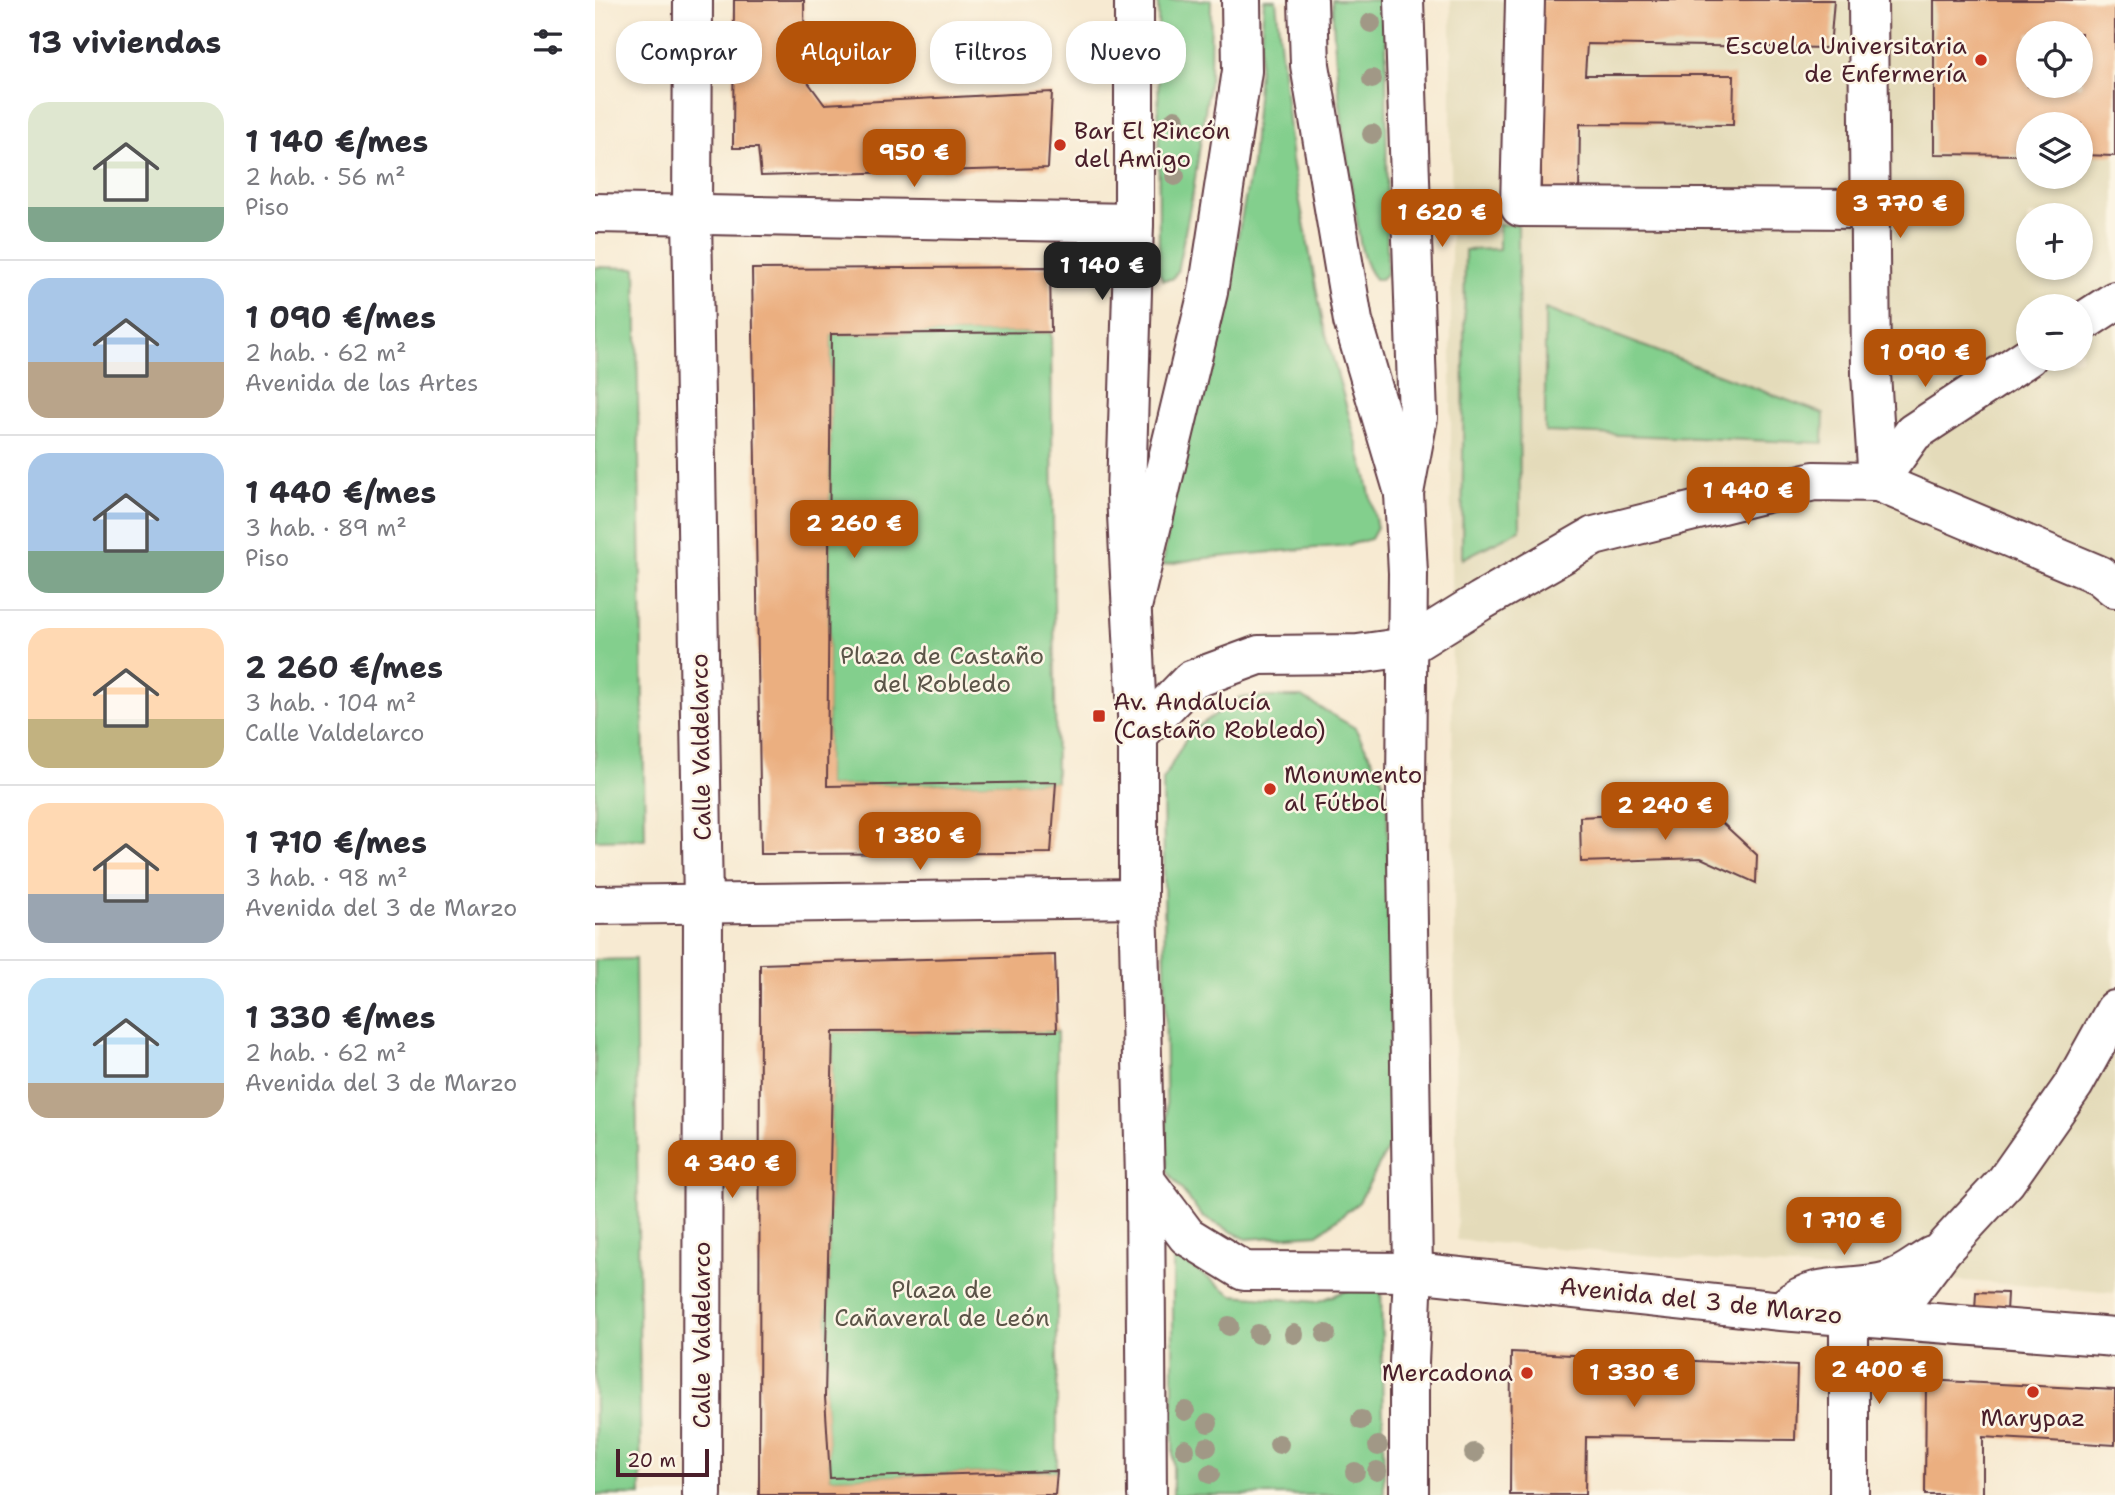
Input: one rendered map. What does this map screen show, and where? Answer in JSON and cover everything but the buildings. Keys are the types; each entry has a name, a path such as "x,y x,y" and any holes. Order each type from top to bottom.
{"main road":[{"name":"Calle Valdelarco","path":"693,0 692,215 703,904 702,1495"},
{"path":"1134,0 1134,223 1126,494 1138,735 1147,1495"},
{"path":"1133,603 1208,292 1242,71 1241,0"},
{"path":"1308,0 1310,65 1353,321 1405,493"},
{"path":"1404,0 1418,418 1405,493 1408,573 1406,787 1413,1272 1409,1363 1409,1495"},
{"path":"1525,0 1520,207 1692,215 1870,209"},
{"path":"1868,0 1871,374 1878,482"},
{"path":"595,213 1134,223"},
{"path":"2093,315 2115,301"},
{"path":"1878,482 1913,433 2016,365"},
{"path":"1138,735 1191,680 1259,655 1358,654 1407,647 1594,536 1814,481 1878,482 2110,578"},
{"path":"595,905 1138,898"},
{"path":"1890,1319 1943,1250 2006,1181 2074,1084 2115,1010"},
{"name":"Avenida del 3 de Marzo","path":"1145,1181 1187,1236 1244,1271 1413,1272 1781,1311 2115,1337"},
{"path":"1781,1311 1799,1295 1890,1281 1943,1250"},
{"path":"1849,1316 1849,1495"}],"shaded area":[{"path":"1451,0 2115,0 2115,1293 1457,1240 1451,581"}],"green space":[{"path":"1158,0 1211,0 1210,78 1193,192 1177,272 1172,279 1163,280 1159,273 1158,84 1186,84 1186,21 1158,21"},
{"path":"1264,0 1276,0 1292,160 1323,323 1366,476 1377,528 1371,539 1348,545 1197,559 1163,565 1175,478 1218,337 1252,164"},
{"path":"1332,0 1386,0 1387,273 1381,279 1375,279 1370,271 1359,236 1340,104"},
{"path":"1518,224 1520,530 1462,559 1465,250 1499,249 1499,225"},
{"path":"595,267 636,268 645,839 595,840"},
{"path":"1545,309 1824,414 1823,443 1545,432"},
{"name":"Plaza de Castaño del Robledo","path":"1051,332 1056,782 827,786 831,334"},
{"path":"1240,697 1302,697 1355,728 1387,788 1393,1139 1359,1202 1318,1234 1246,1239 1203,1217 1167,1171 1163,780 1189,733"},
{"path":"635,959 641,1495 595,1495 595,960"},
{"name":"Plaza de Cañaveral de León","path":"1057,1031 1057,1471 830,1478 825,1397 833,1032"},
{"path":"1173,1254 1233,1295 1317,1302 1381,1277 1384,1495 1173,1495"}],"place":[{"name":"Escuela Universitaria de Enfermería","path":"1981,60"},
{"name":"Bar El Rincón del Amigo","path":"1060,145"},
{"name":"Av. Andalucía (Castaño Robledo)","path":"1099,716"},
{"name":"Monumento al Fútbol","path":"1270,789"},
{"name":"Mercadona","path":"1527,1373"},
{"name":"Marypaz","path":"2033,1392"}]}
